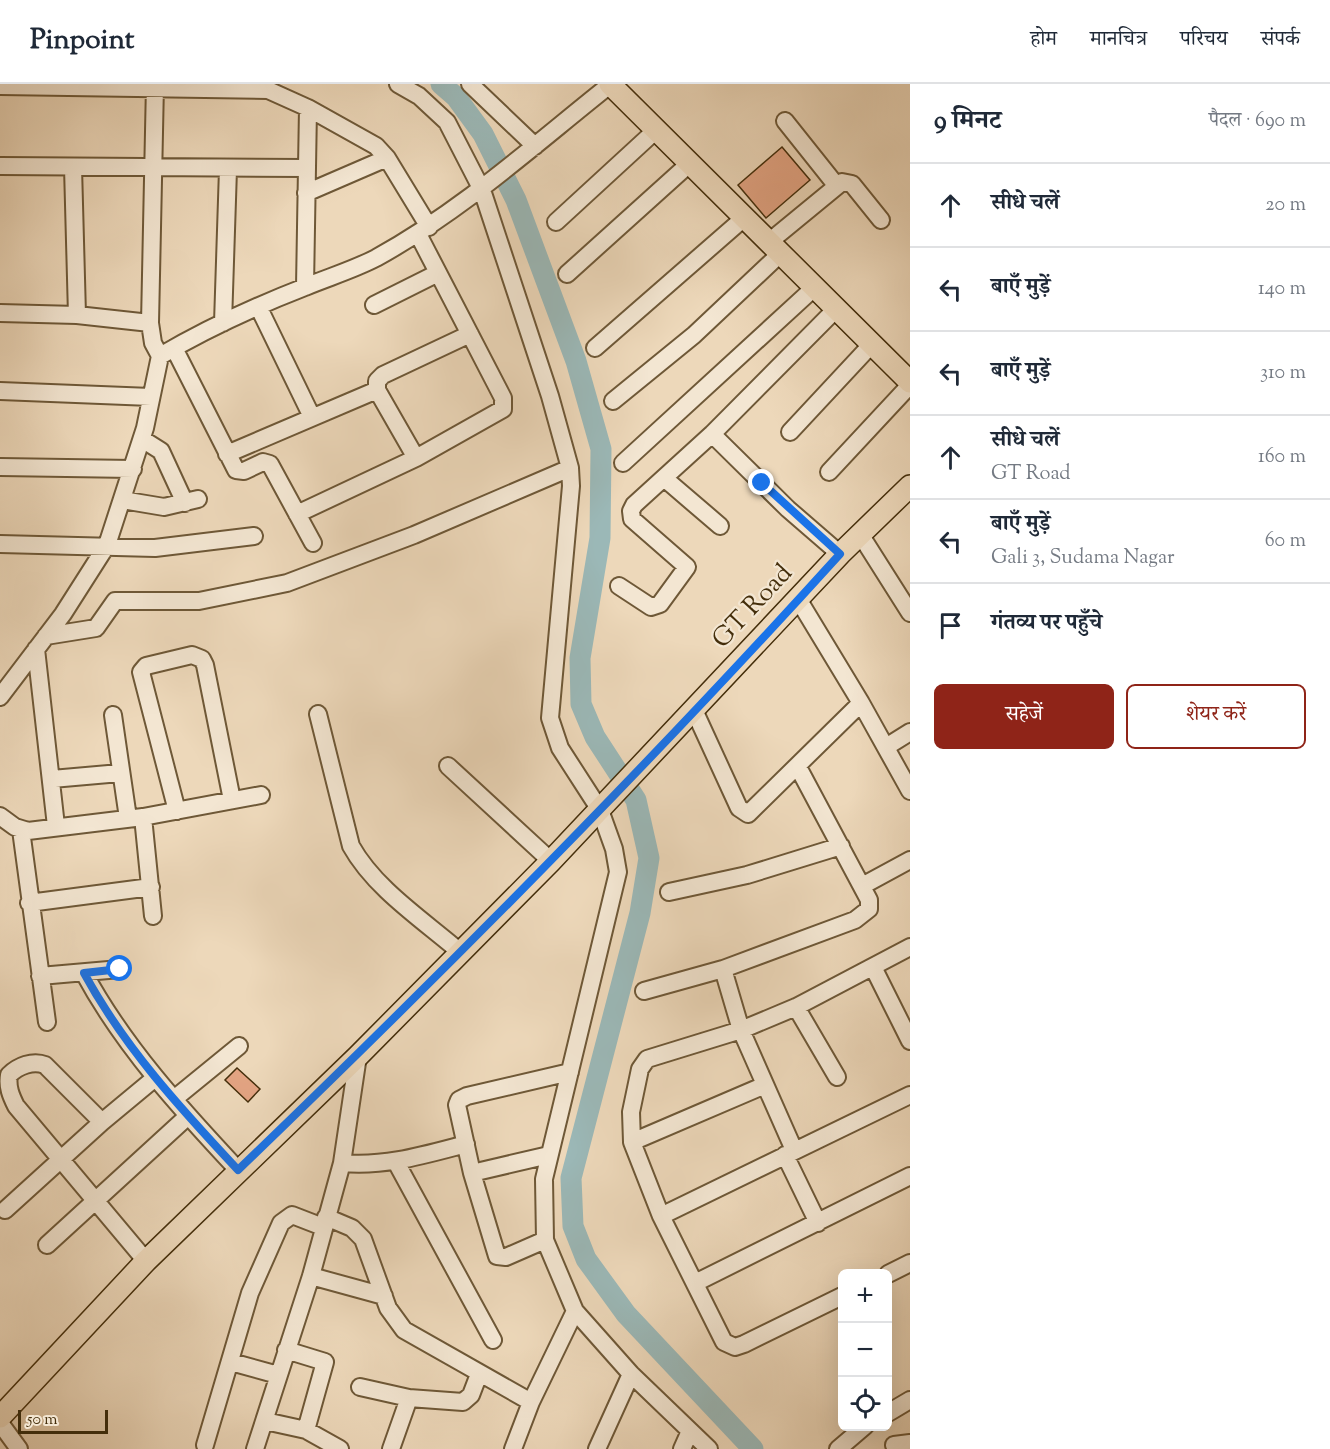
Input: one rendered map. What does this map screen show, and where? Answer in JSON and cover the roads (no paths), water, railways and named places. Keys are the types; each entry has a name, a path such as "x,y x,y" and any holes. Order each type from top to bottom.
{"main road":[{"path":"611,84 655,131 815,287 910,384"},
{"name":"GT Road","path":"0,1417 146,1261 358,1056 551,861 840,554 910,486"}],"street":[{"path":"398,84 419,96 447,122 482,190 550,396 570,468 570,514 558,613 550,718 560,748 603,806 618,872 544,1179 545,1240 575,1311 631,1374 709,1449"},
{"path":"470,84 535,146"},
{"path":"0,697 41,643 107,545 133,469 151,397 167,352 223,323 305,287 348,272 423,230 482,190 611,84"},
{"path":"0,86 262,87 308,108 368,141 387,158 423,230 438,273 503,398 503,409 416,458 297,514"},
{"path":"155,87 150,323 153,343 167,352 240,471 263,462 270,464 312,543"},
{"path":"305,287 308,108"},
{"path":"785,122 836,184"},
{"path":"556,222 655,131"},
{"path":"306,193 387,158"},
{"path":"567,274 689,164"},
{"path":"0,166 153,169 306,168"},
{"path":"73,167 78,315"},
{"path":"223,323 228,169"},
{"path":"613,401 694,334 836,184 848,181 852,184 880,220"},
{"path":"595,348 744,218"},
{"path":"374,305 438,273"},
{"path":"623,463 815,287"},
{"path":"259,308 312,417"},
{"path":"619,586 651,607 657,607 686,571 685,564 632,519 634,504 712,435 837,309"},
{"path":"0,313 78,315 150,323"},
{"path":"416,458 377,390 377,381 383,375 470,334"},
{"path":"790,432 872,345"},
{"path":"829,472 910,384"},
{"path":"227,453 377,390"},
{"path":"0,391 151,397"},
{"path":"712,435 788,509 840,554"},
{"path":"122,500 159,507 191,501 160,451 142,439"},
{"path":"0,467 133,469"},
{"path":"41,643 96,628 110,605 122,599 199,601 287,583 414,534 570,468"},
{"path":"664,478 720,526"},
{"path":"860,534 910,613"},
{"path":"0,544 173,547 254,536"},
{"path":"798,599 861,703 910,791"},
{"path":"41,643 56,826"},
{"path":"177,810 141,672 146,666 192,655 202,659 205,665 232,800"},
{"path":"694,710 744,813 752,813 861,703"},
{"path":"318,714 351,846 358,858 374,878 460,952"},
{"path":"113,715 120,773 136,817 151,887 153,916"},
{"path":"886,747 910,732"},
{"path":"448,766 551,861"},
{"path":"644,991 723,969 855,920 865,914 870,904 862,886 798,767"},
{"path":"52,779 120,773"},
{"path":"0,816 21,830 136,817 261,795"},
{"path":"21,830 46,1022"},
{"path":"669,892 747,875 841,846"},
{"path":"862,886 910,860"},
{"path":"29,903 151,887"},
{"path":"838,1298 735,1347 724,1342 661,1216 632,1142 629,1125 631,1112 644,1062 741,1030 796,1007 910,947"},
{"path":"873,967 910,1041"},
{"path":"40,976 120,969"},
{"path":"723,969 741,1030 765,1085 789,1153 818,1223"},
{"path":"84,973 110,1020 155,1078 238,1170"},
{"path":"796,1007 837,1077"},
{"path":"174,1099 239,1046"},
{"path":"255,1449 311,1276 342,1163 358,1056"},
{"path":"102,1122 45,1065 32,1064 16,1069 9,1075 10,1096 59,1161 146,1261"},
{"path":"545,1240 506,1257 497,1256 472,1173 457,1106 462,1097 570,1072"},
{"path":"5,1210 102,1122 155,1078"},
{"path":"632,1142 765,1085"},
{"path":"661,1216 910,1095"},
{"path":"47,1245 188,1116"},
{"path":"342,1163 363,1165 396,1162 466,1144"},
{"path":"472,1173 549,1155"},
{"path":"396,1162 493,1341"},
{"path":"695,1283 910,1176"},
{"path":"206,1445 250,1293 281,1223 292,1215 352,1228 363,1239 390,1313 404,1330 531,1402"},
{"path":"892,1272 910,1263"},
{"path":"311,1276 384,1296"},
{"path":"513,1449 531,1402 575,1311"},
{"path":"286,1350 325,1362 306,1430"},
{"path":"231,1362 278,1375"},
{"path":"360,1387 409,1398 463,1402 471,1395 479,1374"},
{"path":"597,1449 631,1374"},
{"path":"391,1449 409,1398"},
{"path":"892,1411 910,1400"},
{"path":"265,1421 306,1430 340,1449"},
{"path":"0,1423 19,1449"},
{"path":"682,1449 690,1431"},
{"path":"838,1449 859,1431"}],"waterway":[{"path":"441,84 456,97 483,134 516,200 576,361 601,449 600,538 580,658 581,704 595,737 636,800 649,858 640,913 571,1178 573,1226 586,1259 626,1314 753,1449"}]}
